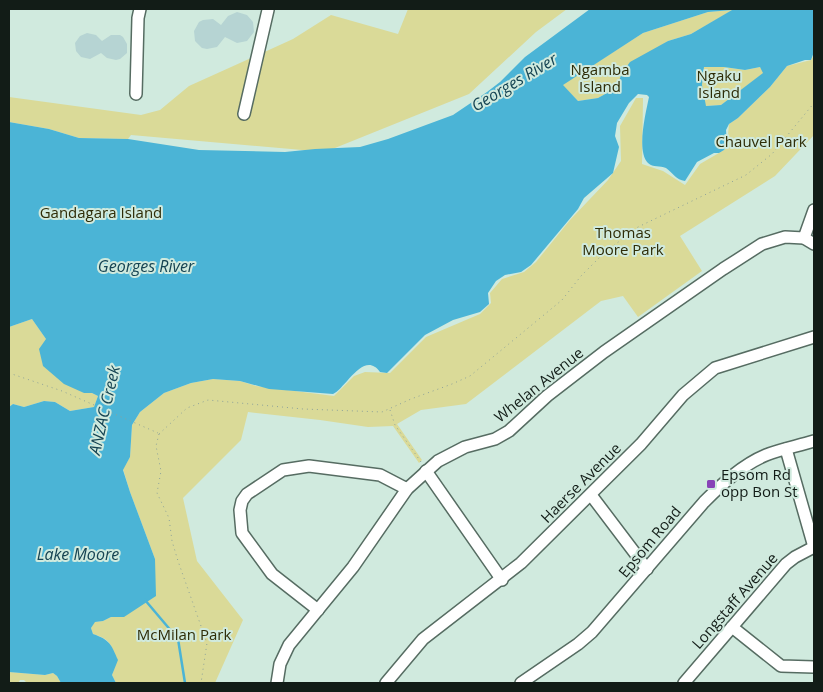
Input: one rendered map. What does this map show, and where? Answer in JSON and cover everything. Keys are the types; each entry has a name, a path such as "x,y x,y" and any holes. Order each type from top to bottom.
{"street":[{"path":"136,94 138,18 140,9"},
{"path":"244,114 266,9"},
{"path":"809,241 814,210"},
{"name":"Whelan Avenue","path":"277,683 280,664 289,645 353,567 424,467 453,452 495,439 509,430 547,396 604,352 762,244 785,237 809,241"},
{"name":"Haerse Avenue","path":"386,683 423,639 448,618 502,580 521,563 641,444 683,395 716,368 814,336"},
{"name":"Epsom Road","path":"521,683 578,644 592,632 704,502 724,484 753,462 765,456 814,441"},
{"path":"786,449 814,547"},
{"path":"318,610 272,574 242,533 240,510 242,501 247,494 283,470 308,466 380,475 407,489"},
{"path":"424,467 502,580"},
{"path":"591,495 647,569"},
{"name":"Longstaff Avenue","path":"684,683 786,564 794,557 814,547"},
{"path":"732,627 781,666 814,667"}],"path":[{"path":"201,683 207,643 178,561 172,541 169,518 158,493 161,471 156,446 159,434 187,408 208,400 303,409 382,412 411,398 470,376 562,300 580,276 604,253 638,227 753,170 772,154 814,103"},
{"path":"9,373 47,386 159,434"},
{"path":"389,409 395,425 424,467"}],"green space":[{"path":"408,9 567,9 536,32 469,94 325,152 131,135 128,139 79,138 49,129 9,122 9,97 141,115 160,110 189,86 293,39 331,15 398,34"},
{"name":"Ngamba Island","path":"733,10 691,34 668,41 622,73 616,88 598,98 578,101 562,85 643,33 708,12"},
{"path":"814,55 814,135 775,176 680,236 702,271 638,317 623,296 601,301 466,404 421,410 397,424 422,460 419,463 393,426 368,427 248,412 241,440 183,498 197,561 243,620 215,683 116,683 112,675 117,660 113,650 106,640 93,634 91,628 94,622 103,621 111,617 155,559 123,469 130,457 132,425 140,412 164,393 191,383 213,379 240,381 256,386 334,396 354,376 365,372 390,373 426,337 480,314 491,303 490,293 502,279 524,272 536,262 570,220 608,180 621,161 620,126 636,98 643,98 642,164 663,171 685,185 700,164 724,150 727,146 729,124 738,118 770,87 787,66 811,60"},
{"name":"Ngaku Island","path":"704,67 745,70 760,67 764,73 721,105 705,106 702,85"},
{"path":"32,319 84,393 92,393 98,396 94,407 70,411 55,402 44,401 24,407 13,404 9,407 9,327"},
{"path":"9,672 45,675 53,673 61,683 27,683 24,680 20,680 18,683 9,683"}],"water":[{"name":"Georges River","path":"590,9 814,9 814,52 811,60 787,66 770,87 738,118 729,124 726,130 727,146 724,150 697,162 685,181 677,178 666,168 650,165 644,157 642,141 649,97 638,94 629,103 617,123 615,136 619,147 613,173 584,198 578,209 531,265 521,272 505,275 496,281 488,293 489,304 480,312 453,320 425,335 387,373 380,372 374,366 368,365 355,372 333,394 269,389 240,381 213,379 191,383 164,393 140,412 132,425 130,457 123,470 155,559 156,596 124,617 111,617 95,622 91,628 93,634 109,643 116,655 118,660 112,675 116,683 61,683 53,673 45,675 9,672 9,407 13,404 24,407 44,401 55,402 70,411 94,407 98,396 92,393 84,393 64,384 43,366 39,349 46,339 32,319 9,327 9,122 49,129 79,138 128,139 199,150 285,152 360,147 388,139 453,115 500,82 525,57","holes":["732,10 691,34 668,41 630,62 622,73 616,88 598,98 578,101 563,85 643,33 708,12","704,67 745,70 760,67 763,73 721,105 706,106 702,85"]}],"building":[{"path":"237,12 247,15 253,22 254,32 247,41 237,43 225,37 217,47 207,49 202,48 195,41 194,31 199,22 213,19 221,25 228,16"},
{"path":"87,33 96,35 102,41 111,35 120,35 127,44 127,53 116,60 107,58 101,53 90,59 81,57 76,51 75,43 80,36"}],"waterway":[{"name":"ANZAC Creek","path":"145,600 178,639 185,683"}],"place":[{"name":"Epsom Rd opp Bon St","path":"711,484"}],"park label":[{"name":"Chauvel Park","path":"761,142"},
{"name":"Gandagara Island","path":"101,213"},
{"name":"Thomas Moore Park","path":"623,242"},
{"name":"McMilan Park","path":"184,635"}],"water label":[{"name":"Lake Moore","path":"78,554"}]}
